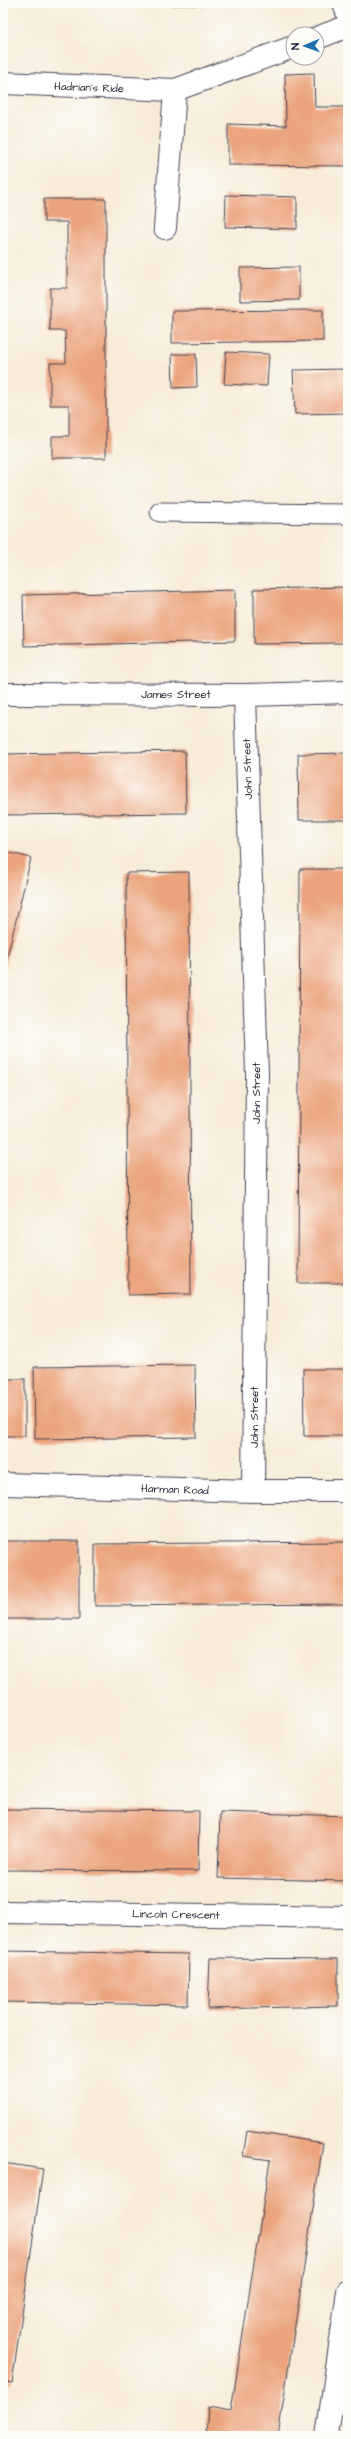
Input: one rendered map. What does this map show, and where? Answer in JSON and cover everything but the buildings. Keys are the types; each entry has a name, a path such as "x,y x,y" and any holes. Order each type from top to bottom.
{"street":[{"path":"325,35 348,26"},
{"name":"Hadrian's Ride","path":"3,84 175,90 285,50"},
{"path":"165,228 175,90"},
{"name":"James Street","path":"3,694 245,695 348,692"},
{"name":"John Street","path":"245,695 257,1073 254,1491"},
{"name":"Harman Road","path":"3,1484 254,1491 348,1491"},
{"name":"Lincoln Crescent","path":"3,1912 348,1917"},
{"path":"326,2436 348,2291"}],"lane":[{"path":"342,3 348,19"},
{"path":"160,512 348,514"}]}
